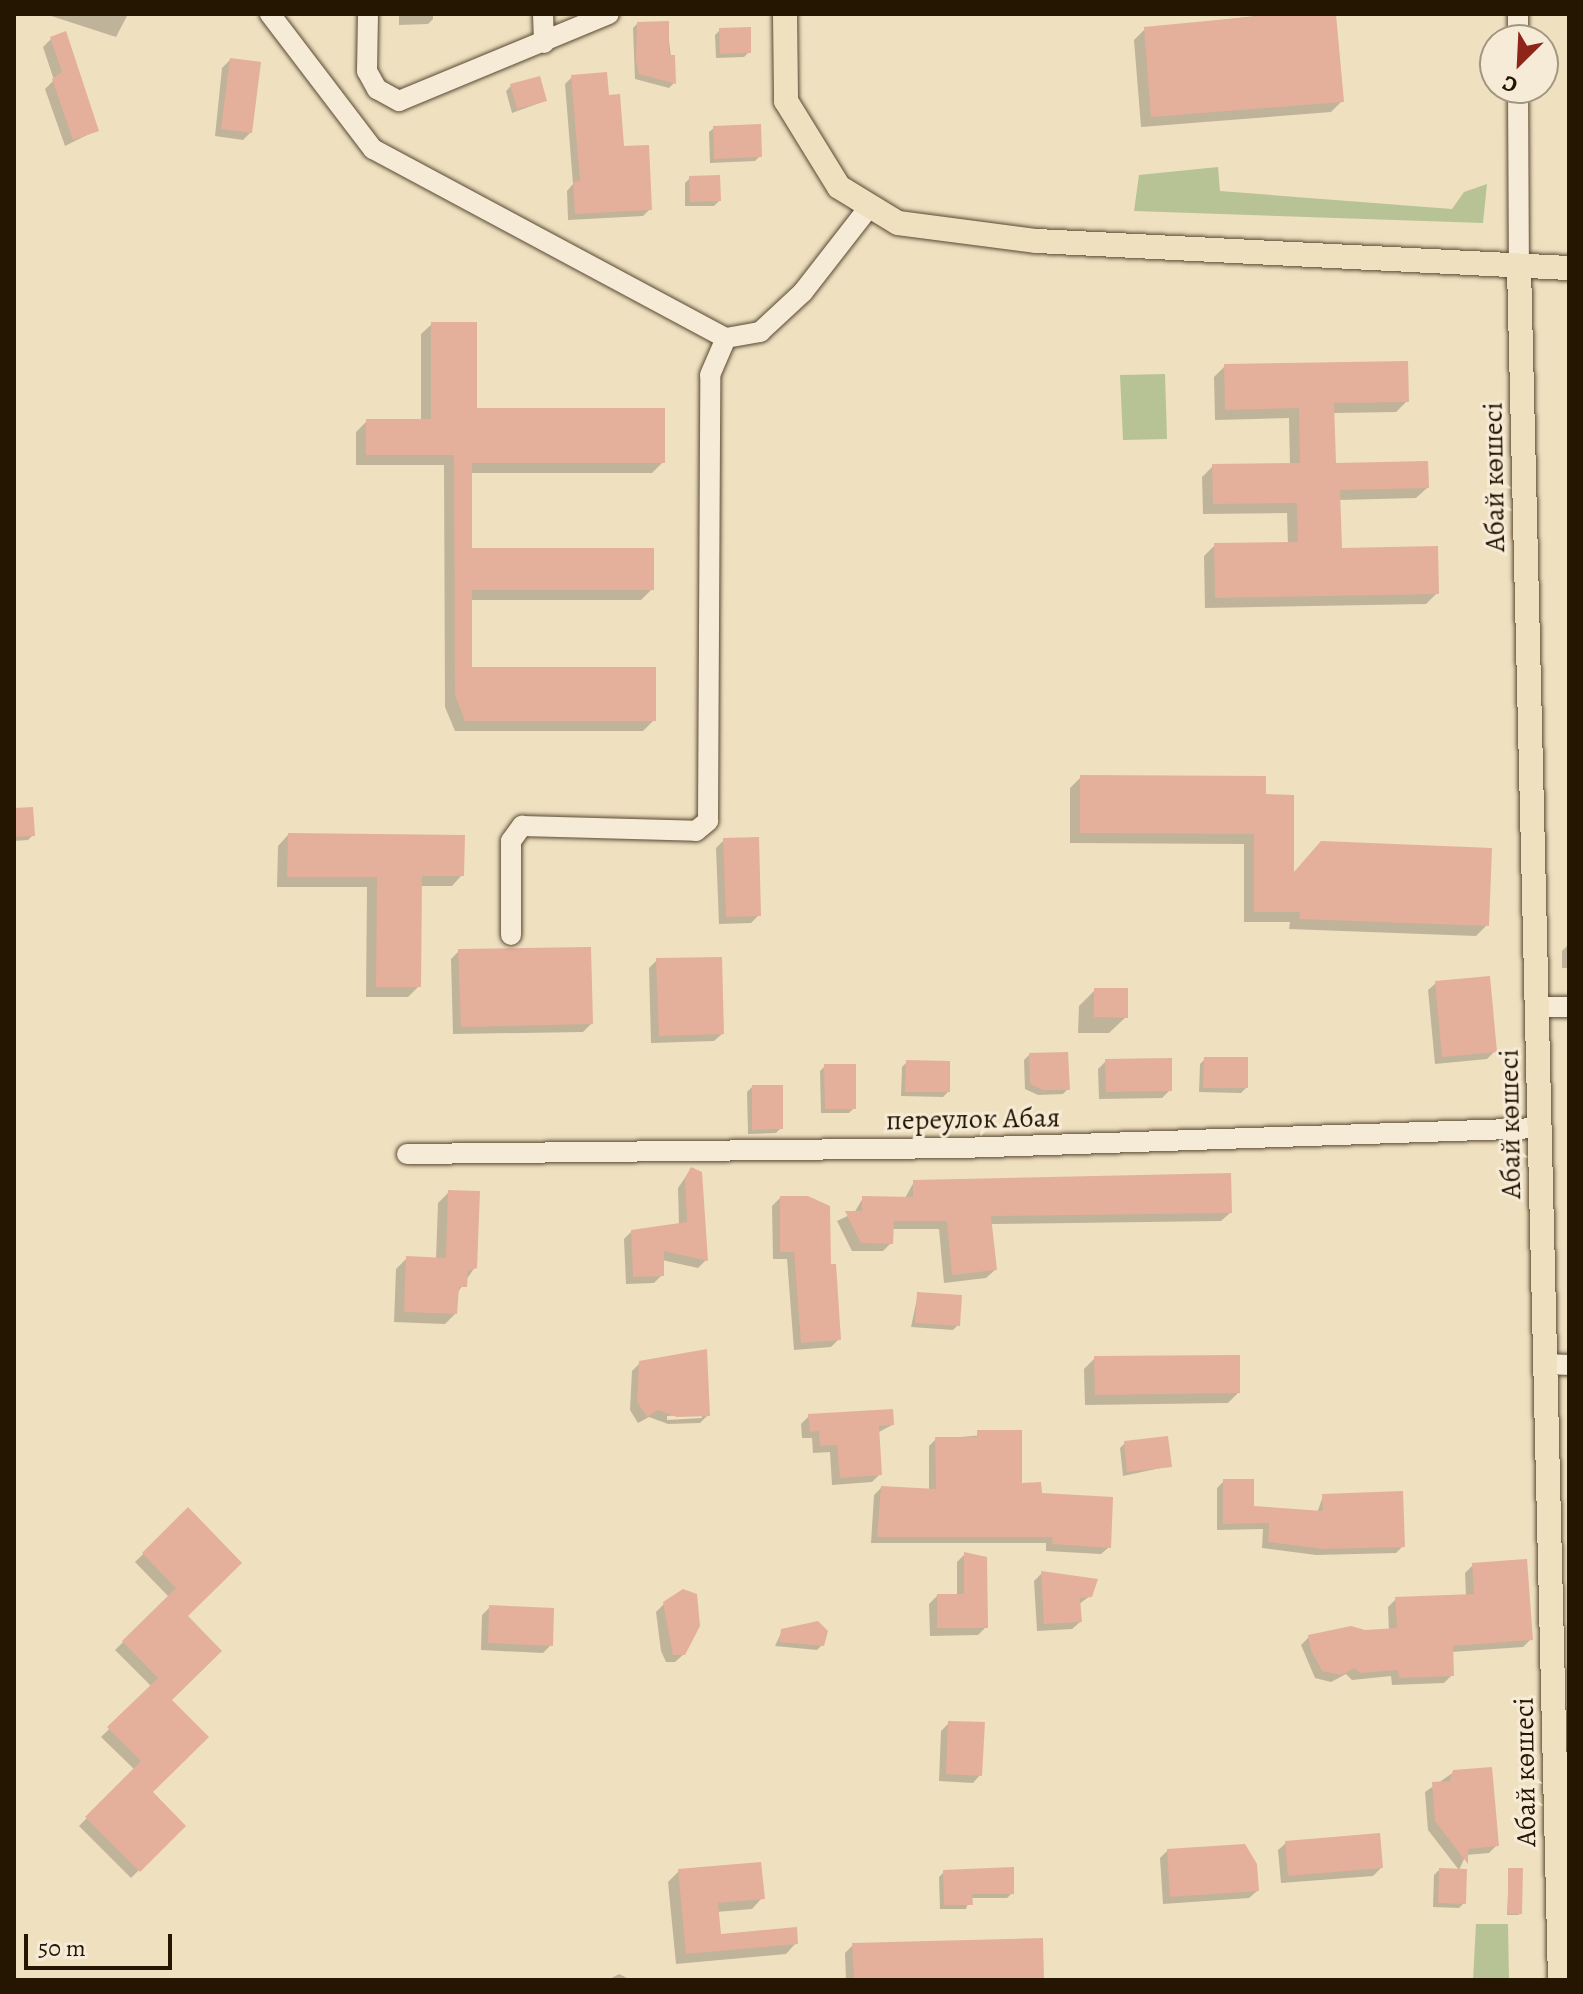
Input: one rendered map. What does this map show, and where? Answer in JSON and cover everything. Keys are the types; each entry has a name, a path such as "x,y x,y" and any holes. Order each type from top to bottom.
{"main road":[{"path":"785,14 786,101 839,187 898,223 1037,241 1569,268"},
{"name":"Абай көшесі","path":"1519,267 1540,1128 1557,1364 1560,1980"}],"street":[{"path":"270,14 373,149 726,338 760,332 803,292 870,206"},
{"path":"368,14 367,71 377,89 399,101 609,14"},
{"path":"543,14 544,43"},
{"path":"1518,104 1519,267"},
{"path":"511,935 511,841 522,826 696,831 708,821 710,375 726,338"},
{"path":"1537,1007 1569,1007"},
{"name":"переулок Абая","path":"407,1154 961,1148 1540,1128"}],"green space":[{"path":"1218,167 1220,191 1452,209 1464,192 1487,184 1483,223 1134,211 1139,175"},
{"path":"1165,374 1167,439 1123,440 1120,375"},
{"path":"1476,1924 1508,1924 1509,1980 1473,1980"}],"building":[{"path":"1281,14 1336,14 1344,102 1151,117 1144,27"},
{"path":"669,21 669,55 675,55 676,84 639,74 636,61 637,22"},
{"path":"751,27 751,53 720,54 719,28"},
{"path":"66,31 99,131 73,140 52,79 62,72 50,37"},
{"path":"230,58 261,62 252,133 221,129"},
{"path":"607,72 609,95 620,94 624,146 649,145 652,210 575,214 573,182 580,181 571,75"},
{"path":"540,76 547,101 517,109 510,84"},
{"path":"761,124 762,157 714,159 713,126"},
{"path":"720,175 721,201 690,202 689,176"},
{"path":"431,322 477,322 477,408 665,408 665,463 472,463 472,548 654,548 654,590 472,590 472,667 656,667 656,721 465,721 455,695 454,455 366,455 366,419 431,419"},
{"path":"1408,361 1409,402 1334,403 1336,463 1428,461 1429,488 1340,490 1342,548 1438,546 1439,594 1215,598 1214,543 1298,542 1297,503 1213,504 1212,464 1300,463 1299,408 1225,410 1224,364"},
{"path":"1080,775 1266,776 1266,794 1294,795 1294,872 1321,841 1492,848 1489,926 1299,919 1300,912 1254,912 1254,834 1080,833"},
{"path":"33,807 35,836 14,837 14,808"},
{"path":"288,833 465,835 464,876 422,876 421,987 376,987 377,877 287,877"},
{"path":"759,837 761,916 726,917 723,838"},
{"path":"591,947 593,1024 461,1027 458,949"},
{"path":"722,957 724,1034 659,1036 656,958"},
{"path":"1490,976 1497,1052 1442,1057 1435,981"},
{"path":"1094,988 1128,988 1128,1018 1094,1017"},
{"path":"1068,1052 1070,1090 1043,1090 1030,1084 1029,1053"},
{"path":"1204,1057 1248,1057 1248,1088 1203,1088"},
{"path":"1172,1058 1172,1091 1106,1092 1105,1059"},
{"path":"906,1060 950,1061 950,1092 905,1092"},
{"path":"824,1064 856,1064 856,1109 825,1109"},
{"path":"752,1085 783,1085 783,1129 752,1130"},
{"path":"691,1167 702,1172 708,1261 664,1251 664,1276 633,1277 631,1230 687,1222 685,1178"},
{"path":"1231,1173 1232,1213 991,1216 997,1270 952,1275 947,1221 894,1221 893,1244 861,1243 845,1211 862,1211 862,1196 913,1197 913,1180"},
{"path":"448,1190 480,1191 477,1268 468,1271 467,1287 459,1287 457,1314 404,1312 406,1256 446,1258"},
{"path":"780,1196 808,1196 830,1206 831,1264 836,1264 841,1340 801,1343 794,1252 780,1252"},
{"path":"917,1292 962,1295 960,1326 915,1323"},
{"path":"707,1349 710,1416 677,1417 658,1410 647,1417 637,1402 639,1361"},
{"path":"1240,1355 1240,1393 1095,1395 1094,1356"},
{"path":"893,1409 894,1425 879,1426 882,1475 840,1478 837,1445 820,1446 819,1431 810,1432 808,1414"},
{"path":"977,1430 1022,1430 1022,1483 1041,1482 1042,1493 1113,1497 1111,1548 1052,1544 1053,1537 877,1537 881,1486 936,1489 935,1437 977,1437"},
{"path":"1168,1436 1172,1467 1127,1472 1124,1441"},
{"path":"1223,1479 1254,1479 1254,1506 1323,1511 1322,1494 1403,1491 1405,1547 1324,1549 1268,1542 1269,1523 1223,1524"},
{"path":"188,1507 242,1563 188,1616 222,1651 172,1700 209,1737 153,1792 186,1826 140,1872 85,1817 141,1761 107,1727 158,1678 122,1641 176,1588 142,1553"},
{"path":"964,1552 987,1557 988,1628 937,1628 937,1594 964,1594"},
{"path":"1527,1559 1533,1640 1453,1646 1454,1676 1399,1678 1398,1670 1360,1673 1355,1668 1341,1675 1322,1671 1311,1650 1308,1635 1351,1626 1365,1630 1397,1628 1395,1597 1474,1594 1472,1563"},
{"path":"1041,1571 1098,1579 1092,1597 1080,1598 1082,1622 1044,1624"},
{"path":"683,1589 697,1594 700,1626 685,1655 673,1655 663,1602"},
{"path":"489,1605 554,1608 553,1646 488,1643"},
{"path":"818,1621 828,1631 824,1646 779,1642 781,1629"},
{"path":"948,1721 985,1722 982,1776 946,1774"},
{"path":"1492,1767 1499,1846 1468,1849 1468,1864 1435,1821 1432,1782 1450,1781 1453,1770"},
{"path":"1380,1833 1383,1868 1288,1876 1285,1841"},
{"path":"1245,1844 1257,1864 1259,1891 1170,1897 1167,1849"},
{"path":"761,1862 765,1899 718,1903 721,1934 797,1927 798,1944 686,1954 678,1869"},
{"path":"1014,1867 1014,1894 972,1894 973,1905 944,1905 943,1870"},
{"path":"1439,1868 1467,1869 1466,1904 1438,1903"},
{"path":"1508,1868 1523,1868 1522,1914 1508,1914"},
{"path":"1043,1938 1044,1980 854,1980 852,1943"}]}
